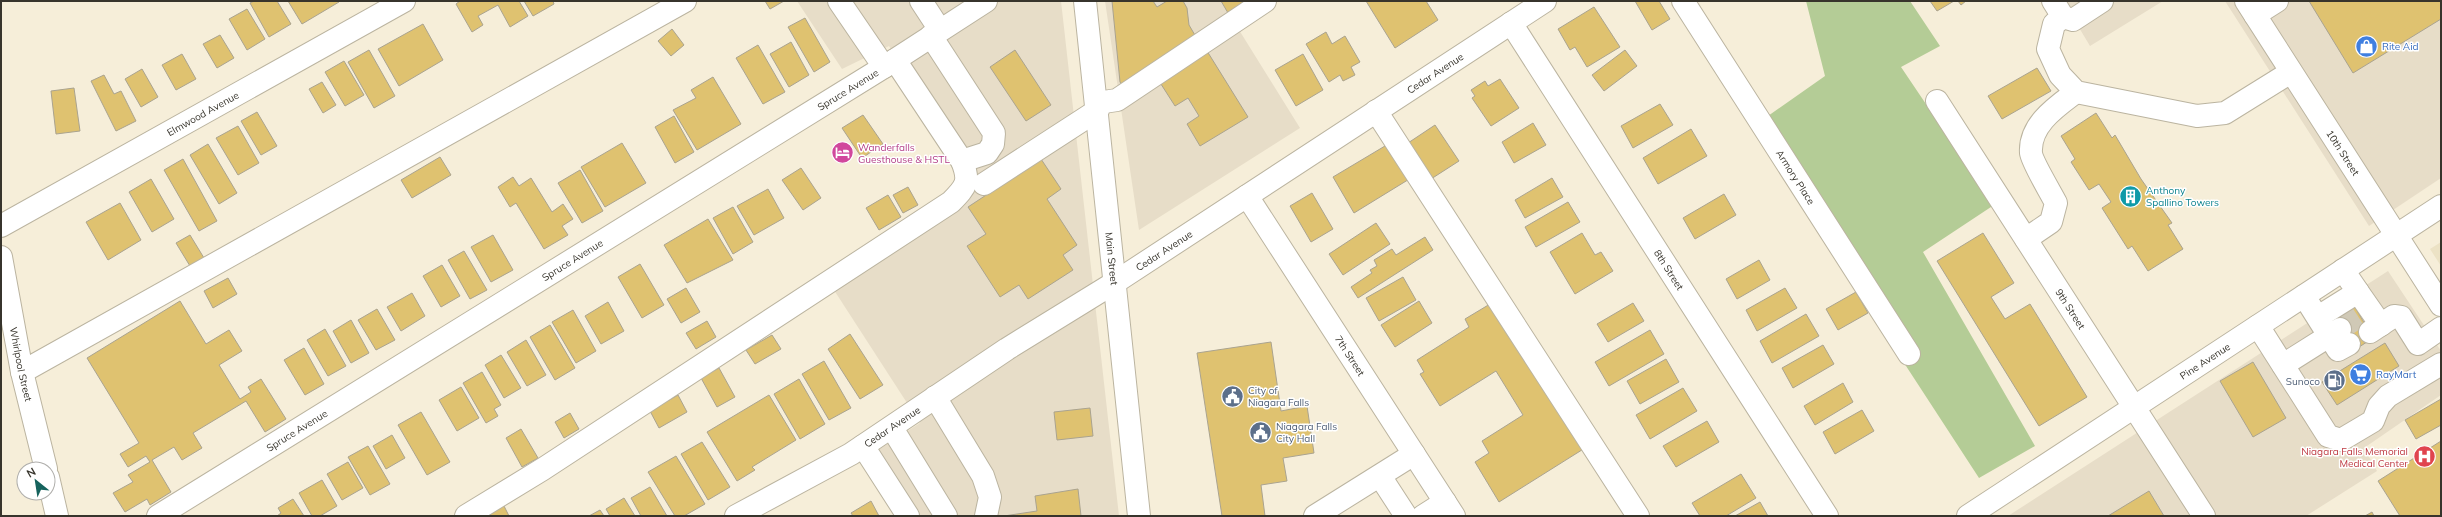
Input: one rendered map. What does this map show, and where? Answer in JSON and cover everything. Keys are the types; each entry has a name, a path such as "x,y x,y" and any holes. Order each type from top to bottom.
{"street":[{"name":"Elmwood Avenue","path":"1,226 404,1"},
{"path":"22,372 685,1"},
{"path":"466,516 543,469 951,202 964,190 968,175 962,161 889,63 839,1"},
{"path":"921,1 936,33 994,133 993,144 987,153 962,161"},
{"name":"Spruce Avenue","path":"158,516 889,63 986,1"},
{"name":"Main Street","path":"1085,1 1139,516"},
{"path":"984,184 1097,107 1117,100 1265,1"},
{"name":"Cedar Avenue","path":"736,516 857,450 892,428 935,397 1114,283 1545,1"},
{"name":"Armory Place","path":"1683,1 1909,354"},
{"path":"2102,1 2073,20 2058,9 2048,49 2060,75 2076,92 2197,116 2225,113 2291,72"},
{"path":"2250,8 2276,1"},
{"name":"10th Street","path":"2250,8 2441,305"},
{"name":"8th Street","path":"1511,23 1827,516"},
{"path":"2026,239 2051,222 2056,203 2031,154 2034,134 2052,110 2076,92"},
{"name":"9th Street","path":"1937,102 2204,516"},
{"path":"1376,111 1638,516"},
{"name":"7th Street","path":"1247,196 1450,509"},
{"name":"Pine Avenue","path":"1968,516 2441,206"},
{"name":"Whirlpool Street","path":"1,257 22,372 44,461"},
{"path":"2343,270 2358,292 2370,321 2394,316 2401,317 2418,344 2439,334"},
{"path":"2318,317 2358,292"},
{"path":"2283,365 2340,336 2318,317 2304,296"},
{"path":"2258,326 2328,436 2341,440 2373,420 2379,406 2388,396 2441,364"},
{"path":"935,397 983,476 990,498 986,516"},
{"path":"892,428 946,516"},
{"path":"857,450 891,516"},
{"path":"857,450 908,516"},
{"path":"1315,516 1414,454"},
{"path":"1380,476 1406,516"},
{"path":"54,501 58,516"},
{"path":"1423,516 1450,509"}],"shaded area":[{"path":"797,1 1061,1 1119,516 905,516 867,457 920,423 832,287 981,184 889,46 842,69"},
{"path":"1105,1 1221,1 1300,128 1139,230"},
{"path":"2063,1 2163,1 2090,46"},
{"path":"2225,1 2441,1 2441,178 2369,226"},
{"path":"2441,242 2441,266 2430,249"},
{"path":"2388,271 2441,351 2441,395 2364,448 2377,471 2306,516 2008,516"}],"green space":[{"path":"1806,1 1910,1 1940,46 1901,67 1994,205 1923,252 2035,446 1979,478 1751,128 1825,76"}],"building":[{"path":"254,1 277,1 291,24 269,37 250,3"},
{"path":"288,1 339,1 339,2 302,24"},
{"path":"460,1 519,1 528,16 510,27 498,5 478,16 483,25 472,32 456,4"},
{"path":"524,1 553,1 554,4 533,16"},
{"path":"765,1 784,1 770,9"},
{"path":"1112,1 1153,1 1157,7 1167,1 1183,1 1187,8 1189,25 1199,42 1124,88 1120,82"},
{"path":"1221,1 1258,1 1231,18"},
{"path":"1366,1 1426,1 1438,20 1395,48"},
{"path":"1635,1 1659,1 1670,19 1652,30"},
{"path":"1930,1 1954,1 1937,11"},
{"path":"1958,1 1966,1 1961,5"},
{"name":"Rite Aid","path":"2309,1 2441,1 2441,19 2353,73"},
{"path":"1594,7 1620,47 1587,67 1575,47 1570,50 1558,29"},
{"path":"247,9 265,39 247,50 229,19"},
{"path":"805,18 830,62 814,72 788,27"},
{"path":"423,24 443,60 399,86 378,49"},
{"path":"672,29 684,45 671,56 658,41"},
{"path":"1326,32 1332,44 1345,36 1360,62 1351,67 1355,75 1343,81 1340,75 1329,82 1306,44"},
{"path":"220,35 234,58 217,68 203,44"},
{"path":"791,42 809,75 789,87 770,54"},
{"path":"758,45 785,92 763,104 736,58"},
{"path":"369,50 395,96 374,108 348,62"},
{"path":"1015,50 1051,105 1026,121 990,67"},
{"path":"1625,50 1637,66 1604,91 1592,75"},
{"path":"1207,51 1248,117 1200,146 1187,124 1199,116 1188,98 1175,106 1159,81"},
{"path":"182,54 196,79 176,90 162,65"},
{"path":"1303,54 1323,90 1296,106 1275,70"},
{"path":"344,61 364,95 345,106 325,72"},
{"path":"2037,68 2051,91 2002,119 1988,96"},
{"path":"142,69 158,97 141,107 125,79"},
{"path":"104,75 114,94 121,91 136,121 116,131 91,81"},
{"path":"713,77 741,124 697,150 673,110 696,98 691,90"},
{"path":"1500,79 1519,108 1491,126 1472,98 1475,96 1471,90 1485,81 1488,86"},
{"path":"322,82 336,105 323,113 309,89"},
{"path":"74,88 80,131 56,134 51,91"},
{"path":"1660,104 1673,125 1633,148 1621,126"},
{"path":"257,112 277,146 261,155 241,121"},
{"name":"Anthony Spallino Towers","path":"2096,113 2112,138 2115,135 2141,179 2172,223 2168,225 2183,249 2148,271 2132,246 2128,249 2102,208 2111,202 2099,184 2089,190 2071,162 2075,159 2061,136"},
{"path":"863,115 883,144 862,158 842,128"},
{"path":"674,116 694,152 675,163 655,127"},
{"path":"1533,123 1546,145 1514,163 1502,142"},
{"path":"1435,125 1459,161 1431,179 1408,143"},
{"path":"238,126 259,163 238,175 216,138"},
{"path":"1691,129 1707,156 1658,184 1643,158"},
{"path":"622,143 646,183 605,207 581,167"},
{"path":"1390,143 1411,178 1354,213 1333,177"},
{"path":"208,144 237,193 219,204 190,155"},
{"path":"440,157 451,175 412,198 401,180"},
{"path":"183,159 217,221 199,231 164,170"},
{"path":"1041,159 1061,189 1047,199 1077,245 1063,255 1073,270 1028,299 1019,285 1000,297 967,246 986,234 968,207"},
{"path":"801,168 821,198 803,210 782,180"},
{"path":"580,170 603,211 582,223 558,183"},
{"path":"513,177 519,186 531,178 552,212 563,204 573,219 562,226 568,235 544,249 516,203 510,207 498,187"},
{"path":"1552,178 1563,197 1525,218 1515,200"},
{"path":"151,179 174,219 152,232 129,192"},
{"path":"908,187 918,205 903,213 893,195"},
{"path":"768,189 784,218 754,235 737,206"},
{"path":"1312,193 1333,229 1311,242 1290,206"},
{"path":"1724,194 1736,215 1695,239 1683,218"},
{"path":"888,195 901,217 879,230 866,208"},
{"path":"1568,202 1580,222 1536,247 1525,227"},
{"path":"120,203 141,240 108,260 86,222"},
{"path":"733,207 753,242 733,254 713,218"},
{"path":"708,219 733,260 687,283 664,245"},
{"path":"1376,223 1390,244 1343,275 1329,254"},
{"path":"1582,233 1595,255 1601,252 1613,271 1575,294 1550,252"},
{"path":"1983,233 2014,283 1991,297 2005,319 2030,304 2087,397 2039,426 1937,261"},
{"path":"190,235 204,258 190,266 176,243"},
{"path":"493,235 513,270 491,282 471,247"},
{"path":"1425,237 1433,250 1358,298 1351,287 1372,273 1370,270 1377,266 1374,260 1392,249 1396,255"},
{"path":"464,251 487,290 470,299 448,260"},
{"path":"1759,260 1770,280 1737,299 1726,279"},
{"path":"640,264 664,305 642,318 618,277"},
{"path":"442,265 460,296 441,307 423,276"},
{"path":"1403,277 1416,300 1379,321 1366,298"},
{"path":"228,278 237,294 213,308 204,291"},
{"path":"686,288 700,312 681,323 667,299"},
{"path":"1785,288 1797,308 1757,331 1746,310"},
{"path":"1856,292 1868,313 1838,330 1826,309"},
{"path":"412,293 425,316 401,331 387,307"},
{"path":"180,301 206,344 229,330 242,351 219,365 240,399 251,392 248,387 261,379 286,419 265,432 246,401 193,433 202,448 182,460 174,447 152,460 171,492 150,505 147,499 125,512 113,493 133,482 128,475 150,462 146,456 128,467 120,454 139,443 87,358"},
{"path":"1419,301 1432,323 1395,347 1381,325"},
{"path":"1495,301 1585,448 1499,502 1475,462 1489,453 1482,441 1523,415 1496,371 1440,406 1420,374 1424,372 1417,360 1469,327 1465,319"},
{"path":"608,302 624,331 601,344 585,316"},
{"path":"2352,302 2373,338 2353,351 2331,314"},
{"path":"1633,303 1644,321 1608,342 1597,324"},
{"path":"377,309 395,340 376,350 358,320"},
{"path":"573,310 596,351 576,363 552,322"},
{"path":"1806,314 1819,336 1772,363 1760,341"},
{"path":"351,320 369,353 351,363 333,331"},
{"path":"707,321 716,337 696,349 686,333"},
{"path":"550,325 575,368 555,380 530,337"},
{"path":"325,329 346,366 328,376 307,340"},
{"path":"1650,330 1664,354 1609,386 1595,362"},
{"path":"850,334 883,385 860,399 828,349"},
{"path":"772,335 781,349 755,364 746,350"},
{"path":"526,340 546,375 527,386 507,352"},
{"name":"Niagara Falls City Hall","path":"1271,342 1281,411 1307,406 1314,453 1283,458 1287,481 1261,485 1265,516 1222,516 1197,353"},
{"name":"RayMart","path":"2385,343 2399,366 2337,405 2322,382"},
{"path":"1823,345 1834,364 1793,388 1782,368"},
{"path":"304,348 324,384 305,395 284,360"},
{"path":"501,355 521,388 504,398 485,365"},
{"path":"1666,359 1679,382 1640,404 1627,381"},
{"path":"824,361 851,408 829,420 802,374"},
{"path":"2253,362 2286,418 2253,437 2220,381"},
{"path":"719,368 735,397 717,407 701,378"},
{"path":"482,372 501,405 494,409 498,416 486,423 463,383"},
{"path":"799,379 825,424 800,439 774,394"},
{"path":"1843,383 1853,402 1815,425 1804,406"},
{"path":"461,387 479,418 457,431 439,400"},
{"path":"1683,388 1697,411 1650,439 1636,415"},
{"path":"678,395 687,412 659,428 650,411"},
{"path":"769,395 796,440 752,467 755,470 737,481 707,432"},
{"path":"2441,399 2441,425 2416,439 2405,420"},
{"path":"1090,408 1093,436 1057,440 1054,412"},
{"path":"1862,410 1874,431 1835,454 1823,432"},
{"path":"421,412 450,462 427,475 398,425"},
{"path":"570,413 579,429 564,438 555,422"},
{"path":"1707,421 1719,442 1676,467 1663,446"},
{"path":"521,429 538,458 522,467 506,438"},
{"path":"392,435 405,458 386,469 373,446"},
{"name":"Niagara Falls Memorial Medical Center","path":"2441,441 2441,516 2400,516 2378,481"},
{"path":"702,442 730,487 708,500 681,454"},
{"path":"368,446 390,484 370,495 348,457"},
{"path":"676,456 705,504 684,516 675,516 648,472"},
{"path":"348,462 363,488 342,500 327,474"},
{"path":"1741,474 1756,498 1726,516 1700,516 1692,503"},
{"path":"322,480 337,506 320,516 312,516 299,493"},
{"path":"650,487 667,516 641,516 631,498"},
{"path":"1078,489 1081,516 1004,516 1037,511 1035,496"},
{"path":"2149,491 2164,516 2108,516"},
{"path":"624,498 635,516 610,516 606,509"},
{"path":"293,499 304,516 277,516 281,513 278,508"},
{"path":"871,501 879,516 853,516 851,513"},
{"path":"1760,502 1768,516 1735,516"},
{"path":"503,504 509,516 482,516"},
{"path":"600,510 604,516 589,516"},
{"path":"2372,512 2374,516 2365,516"}],"tunnel":[{"path":"2340,329 2360,316"}],"place":[{"name":"Rite Aid","path":"2367,46"},
{"name":"Wanderfalls Guesthouse & HSTL","path":"843,153"},
{"name":"Anthony Spallino Towers","path":"2130,196"},
{"name":"RayMart","path":"2361,374"},
{"name":"Sunoco","path":"2335,381"},
{"name":"City of Niagara Falls","path":"1232,396"},
{"name":"Niagara Falls City Hall","path":"1260,432"},
{"name":"Niagara Falls Memorial Medical Center","path":"2424,457"}]}
